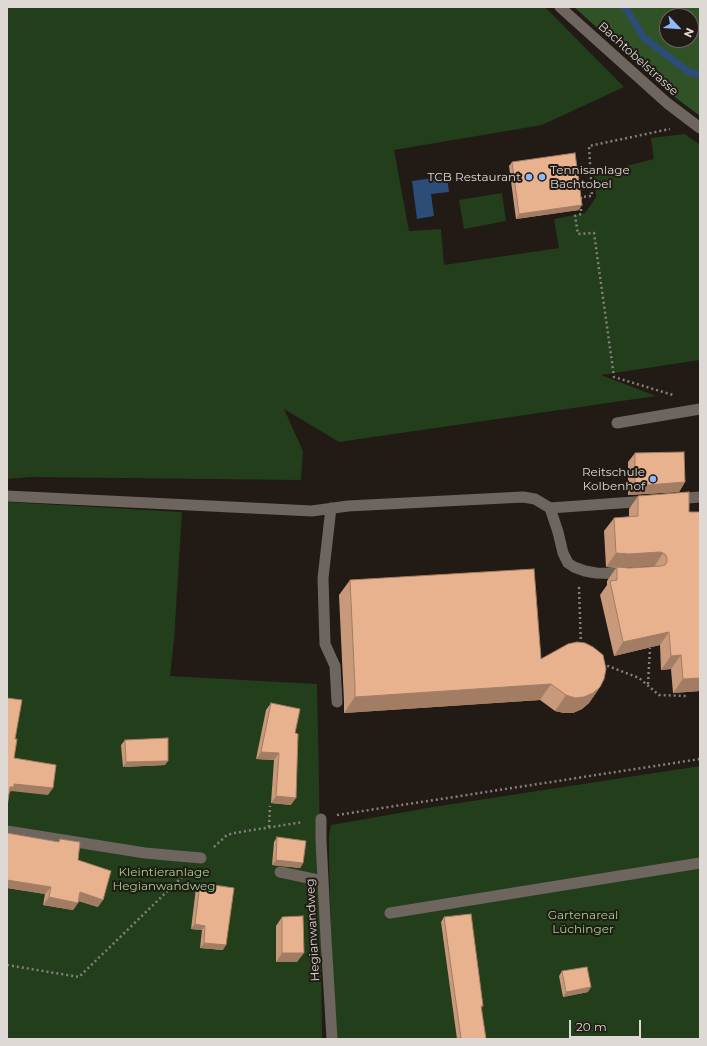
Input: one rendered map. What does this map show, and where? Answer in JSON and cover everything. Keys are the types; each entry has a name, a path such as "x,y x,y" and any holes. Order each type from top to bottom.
{"street":[{"name":"Bachtobelstrasse","path":"560,7 667,103 697,126"},
{"path":"617,423 698,409"},
{"path":"7,496 312,511 348,506 523,497 535,499 550,508 700,497"},
{"path":"331,508 323,578 325,644 334,666 337,702"},
{"path":"550,508 565,559 568,563 585,571 635,574"},
{"name":"Hegianwandweg","path":"320,819 332,1039"},
{"path":"7,831 146,853 201,858"},
{"path":"390,913 700,863"},
{"path":"280,872 323,881"}],"path":[{"path":"697,126 589,146 592,196 581,197 581,214 575,216 578,234 594,233 614,377 672,394 698,409"},
{"path":"582,648 579,588 585,588 585,571"},
{"path":"648,685 650,648"},
{"path":"598,659 608,666 639,678 659,695 686,696"},
{"path":"269,827 270,806"}],"green space":[{"path":"7,7 545,7 624,87 542,125 394,150 409,231 441,229 444,265 559,248 554,219 585,213 596,197 594,174 654,159 651,138 685,134 700,145 700,360 601,375 656,396 339,442 284,409 303,451 301,480 31,477 7,479"},
{"path":"574,7 700,7 700,116 672,95"},
{"path":"502,193 506,221 464,229 459,200"},
{"name":"Kleintieranlage Hegianwandweg","path":"7,502 182,512 174,640 170,676 317,684 322,1039 7,1039"},
{"name":"Gartenareal Lüchinger","path":"700,766 700,1039 337,1039 333,994 329,865 329,835 331,825 433,807"}],"water":[{"path":"447,176 449,192 431,194 434,216 417,219 412,181"}],"building":[{"name":"Tennisanlage Bachtobel","path":"575,153 582,205 519,214 512,162"},
{"path":"684,452 685,482 635,486 635,453"},
{"path":"689,492 689,512 700,512 700,678 683,679 681,655 671,656 669,632 623,642 610,581 617,580 617,567 629,568 661,566 665,565 667,562 666,555 660,552 629,554 616,553 614,518 638,516 638,496"},
{"path":"534,569 541,659 568,644 577,642 585,643 593,647 603,655 606,669 604,679 600,687 593,693 584,697 575,698 566,695 551,684 355,697 350,580"},
{"path":"7,698 22,700 15,739 17,739 14,758 56,765 53,788 14,784 14,787 10,787 7,807"},
{"path":"271,703 300,709 295,733 298,734 296,798 276,796 279,753 261,752"},
{"path":"168,738 168,761 126,762 125,740"},
{"path":"7,833 59,842 60,839 80,842 78,860 111,871 103,900 80,892 78,903 49,897 51,887 7,880"},
{"path":"277,837 306,841 303,863 276,860"},
{"path":"200,883 234,888 226,945 204,943 205,926 195,924"},
{"path":"471,914 486,1039 459,1039 461,1038 444,917"},
{"path":"303,916 304,953 282,953 282,917"},
{"path":"587,967 591,987 566,992 562,971"}],"waterway":[{"path":"624,7 644,38 689,72 700,75"}],"place":[{"name":"TCB Restaurant","path":"529,177"},
{"name":"Tennisanlage Bachtobel","path":"542,177"},
{"name":"Reitschule Kolbenhof","path":"653,479"}]}
